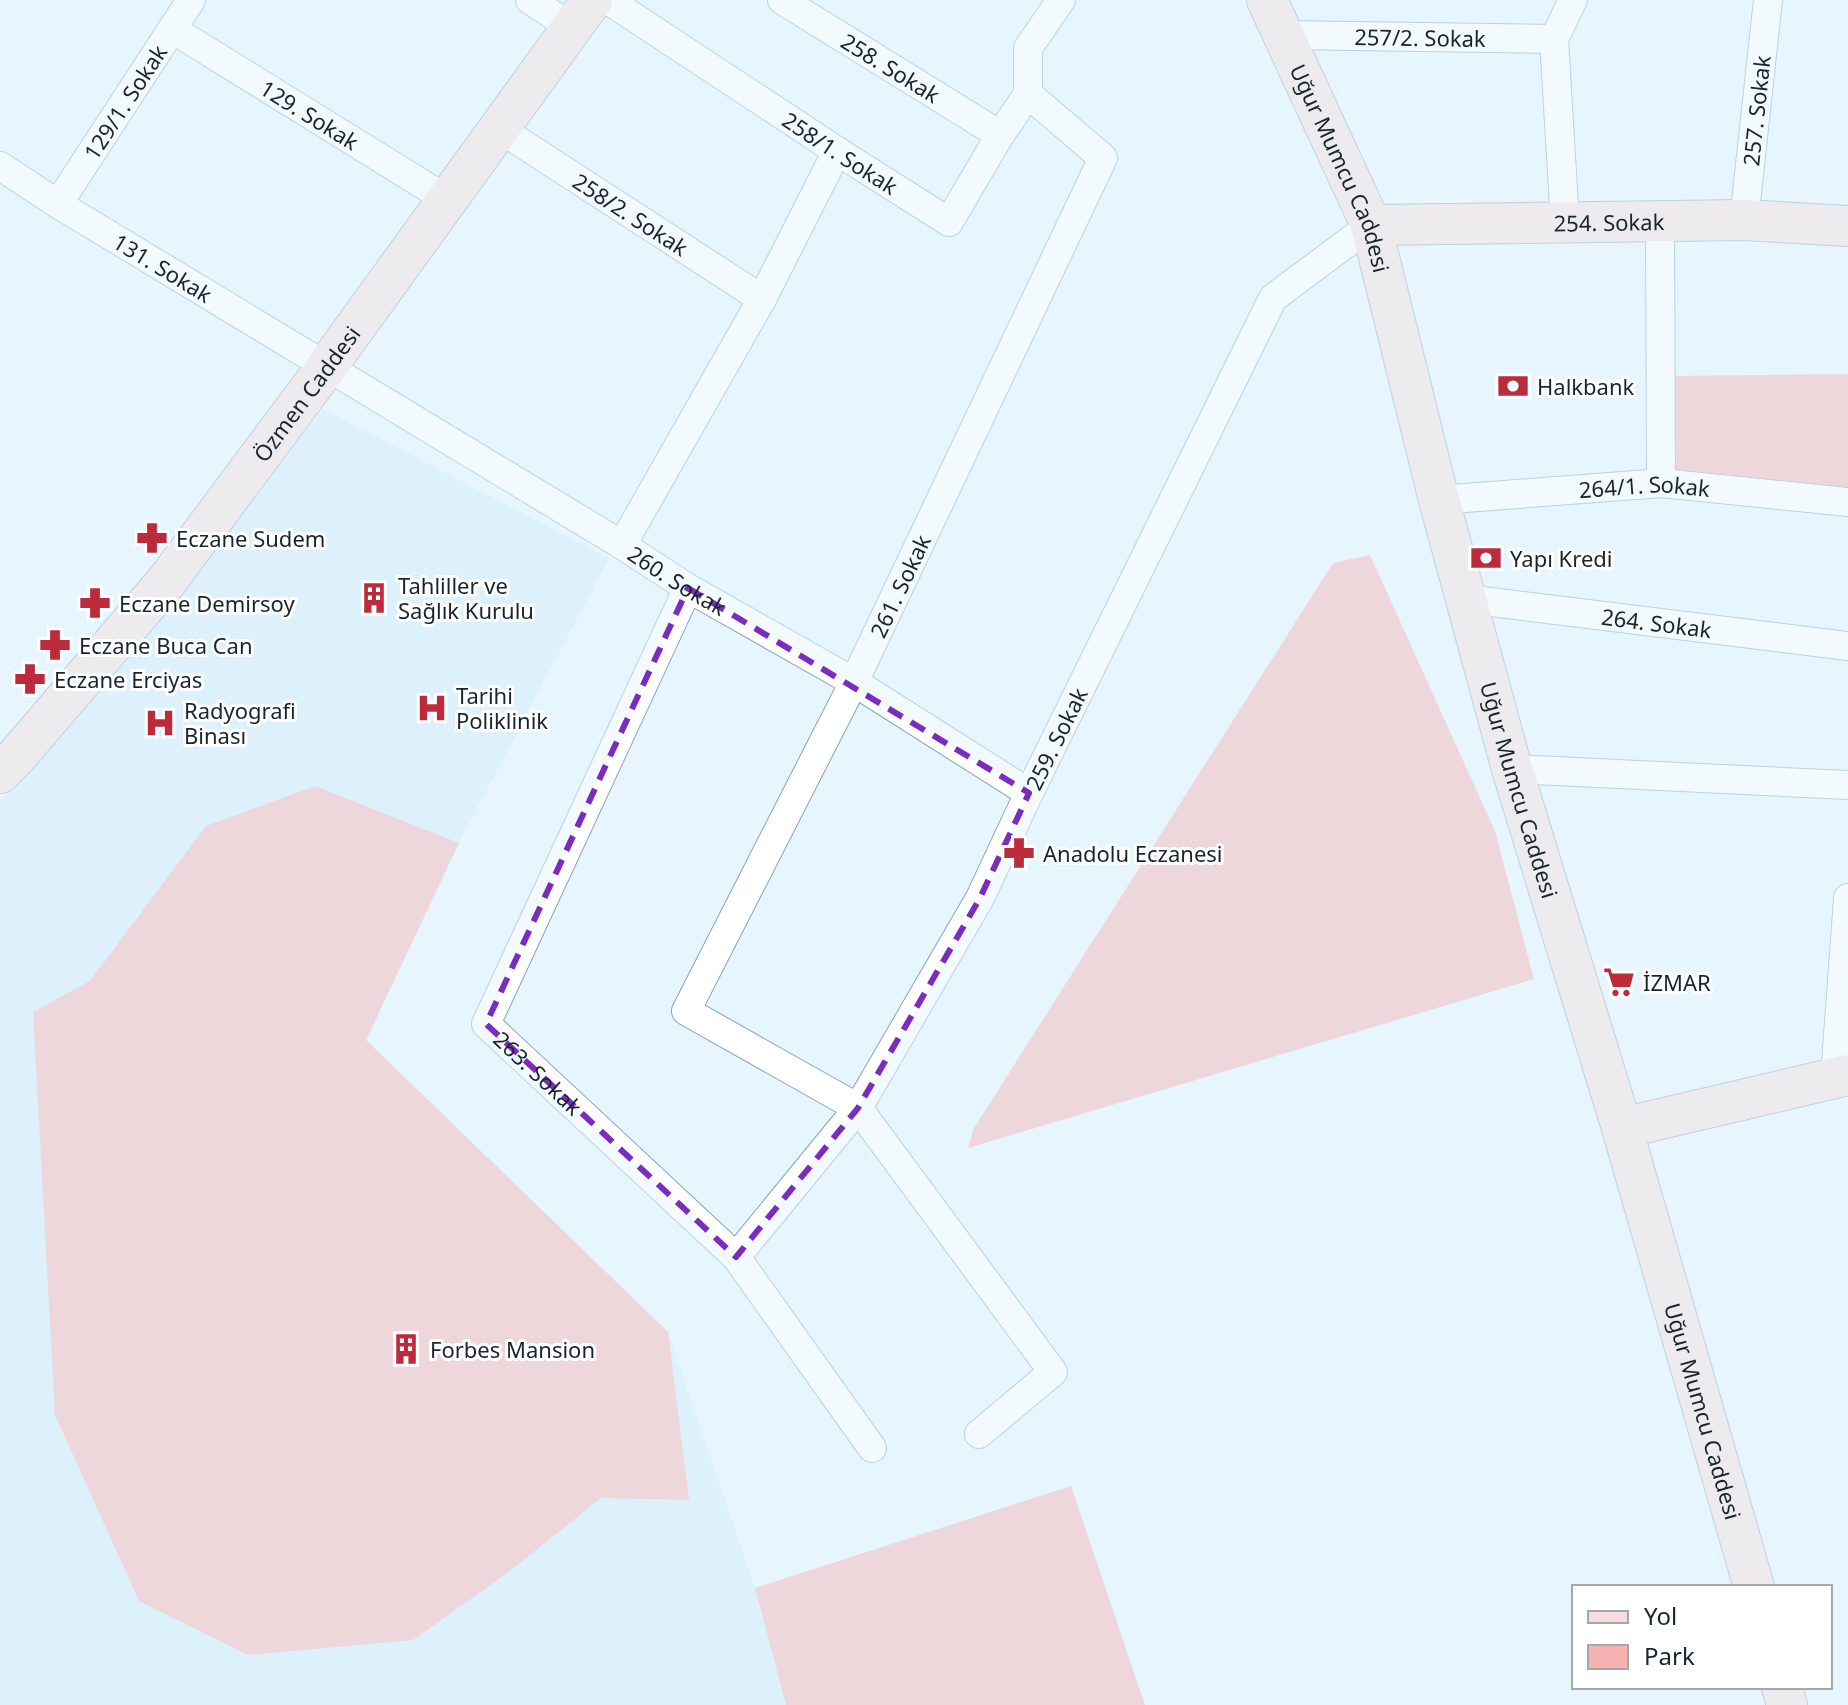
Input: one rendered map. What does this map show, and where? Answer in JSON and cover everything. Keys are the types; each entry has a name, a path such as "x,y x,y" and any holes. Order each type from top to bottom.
{"main road":[{"name":"Özmen Caddesi","path":"0,773 166,582 583,14"},
{"name":"Uğur Mumcu Caddesi","path":"1275,18 1371,225 1439,500 1512,769 1622,1128 1753,1585"},
{"name":"254. Sokak","path":"1371,225 1744,220 1848,226"},
{"path":"1622,1128 1841,1076"}],"street":[{"name":"129/1. Sokak","path":"58,204 191,0"},
{"path":"530,0 583,14"},
{"name":"258/1. Sokak","path":"608,0 949,222 1028,94"},
{"name":"258. Sokak","path":"782,0 1000,135"},
{"path":"1028,94 1028,48 1061,0"},
{"path":"1565,223 1554,39 1573,0"},
{"name":"257. Sokak","path":"1744,220 1768,0"},
{"name":"257/2. Sokak","path":"1275,18 1554,39"},
{"name":"129. Sokak","path":"172,29 448,200"},
{"name":"261. Sokak","path":"858,1108 686,1011 854,682 1103,158 1028,94"},
{"name":"258/2. Sokak","path":"500,129 762,299"},
{"path":"622,545 762,299 837,151"},
{"name":"131. Sokak","path":"0,166 327,366"},
{"path":"1660,221 1661,483"},
{"name":"259. Sokak","path":"736,1257 858,1108 980,898 1273,298 1371,225"},
{"name":"260. Sokak","path":"327,366 688,588 854,682 1029,793"},
{"name":"264/1. Sokak","path":"1439,500 1661,483 1848,502"},
{"name":"263. Sokak","path":"688,588 486,1024 736,1257 872,1448"},
{"name":"264. Sokak","path":"1466,599 1848,646"},
{"path":"1512,769 1848,785"},
{"path":"1841,1076 1848,898"},
{"path":"858,1108 1053,1372 979,1434"}],"highlighted area":[{"path":"688,588 1029,793 980,898 858,1108 736,1257 486,1024"}],"shaded area":[{"path":"323,409 609,558 459,843 366,1040 668,1332 755,1588 786,1705 0,1705 0,801 34,766"}],"green space":[{"path":"1848,374 1848,496 1672,475 1672,376"},
{"path":"1370,555 1495,831 1534,979 968,1148 974,1128 1333,563"},
{"path":"315,786 459,843 366,1040 668,1332 689,1500 601,1498 506,1574 413,1640 248,1655 139,1601 55,1415 33,1012 90,981 206,826"},
{"path":"1071,1486 1145,1705 786,1705 755,1588"}],"place":[{"name":"Halkbank","path":"1513,386"},
{"name":"Eczane Sudem","path":"152,538"},
{"name":"Yapı Kredi","path":"1486,558"},
{"name":"Tahliller ve Sağlık Kurulu","path":"374,598"},
{"name":"Eczane Demirsoy","path":"95,603"},
{"name":"Eczane Buca Can","path":"55,645"},
{"name":"Eczane Erciyas","path":"30,679"},
{"name":"Tarihi Poliklinik","path":"432,708"},
{"name":"Radyografi Binası","path":"160,723"},
{"name":"Anadolu Eczanesi","path":"1019,853"},
{"name":"İZMAR","path":"1619,982"},
{"name":"Forbes Mansion","path":"406,1349"}]}
